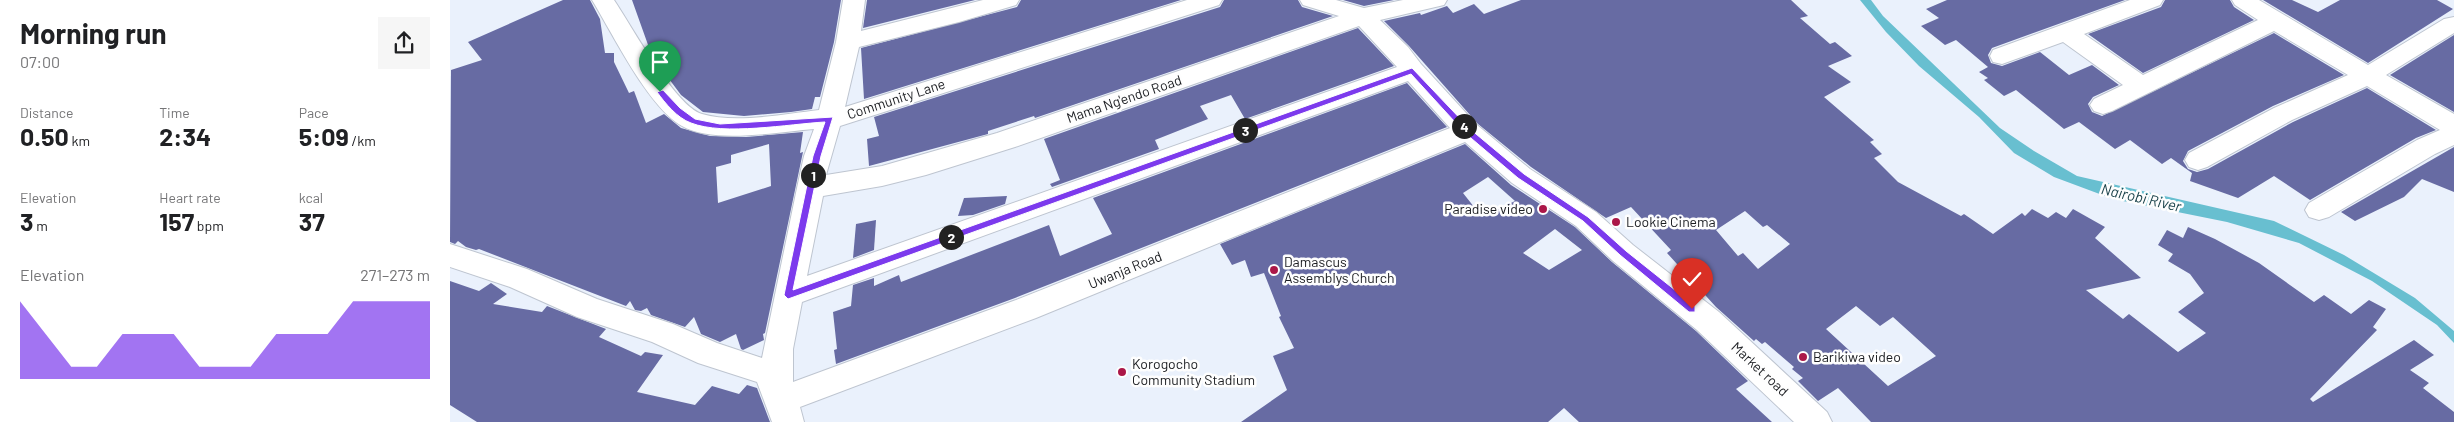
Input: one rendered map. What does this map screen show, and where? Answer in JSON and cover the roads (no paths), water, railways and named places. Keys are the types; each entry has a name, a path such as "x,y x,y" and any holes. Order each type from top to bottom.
{"street":[{"name":"Community Lane","path":"603,0 660,92 677,110 692,121 720,127 843,117 1175,5 1211,0"},
{"path":"784,411 776,378 778,349 817,156 830,119 848,42 854,0"},
{"path":"848,42 951,17 1008,0"},
{"name":"Market road","path":"1311,0 1363,16 1400,53 1412,70 1468,131 1521,176 1586,219 1623,253 1708,321 1816,422"},
{"name":"Mama Ng'endo Road","path":"810,188 882,176 1006,140 1363,16 1436,0"},
{"path":"2002,56 2152,0"},
{"path":"2243,0 2367,76 2454,126"},
{"path":"2102,105 2275,21"},
{"path":"2198,160 2283,114 2367,76 2452,24"},
{"path":"2067,33 2142,87"},
{"path":"788,295 1412,70"},
{"name":"Uwanja Road","path":"784,411 1026,309 1468,131"},
{"path":"2319,210 2426,147 2454,134"},
{"path":"450,255 483,268 517,277 587,308 662,333 709,354 769,373 784,411"}],"water":[{"name":"Nairobi River","path":"1860,0 1871,0 1883,16 2000,128 2034,151 2077,176 2274,221 2344,255 2415,298 2454,331 2454,343 2437,325 2372,281 2299,243 2227,222 2113,199 2054,177 2014,153 1979,117 1919,66 1886,32"}],"place":[{"name":"Paradise video","path":"1543,209"},
{"name":"Lookie Cinema","path":"1616,222"},
{"name":"Damascus Assemblys Church","path":"1274,270"},
{"name":"Barikiwa video","path":"1803,357"},
{"name":"Korogocho Community Stadium","path":"1122,372"}]}
